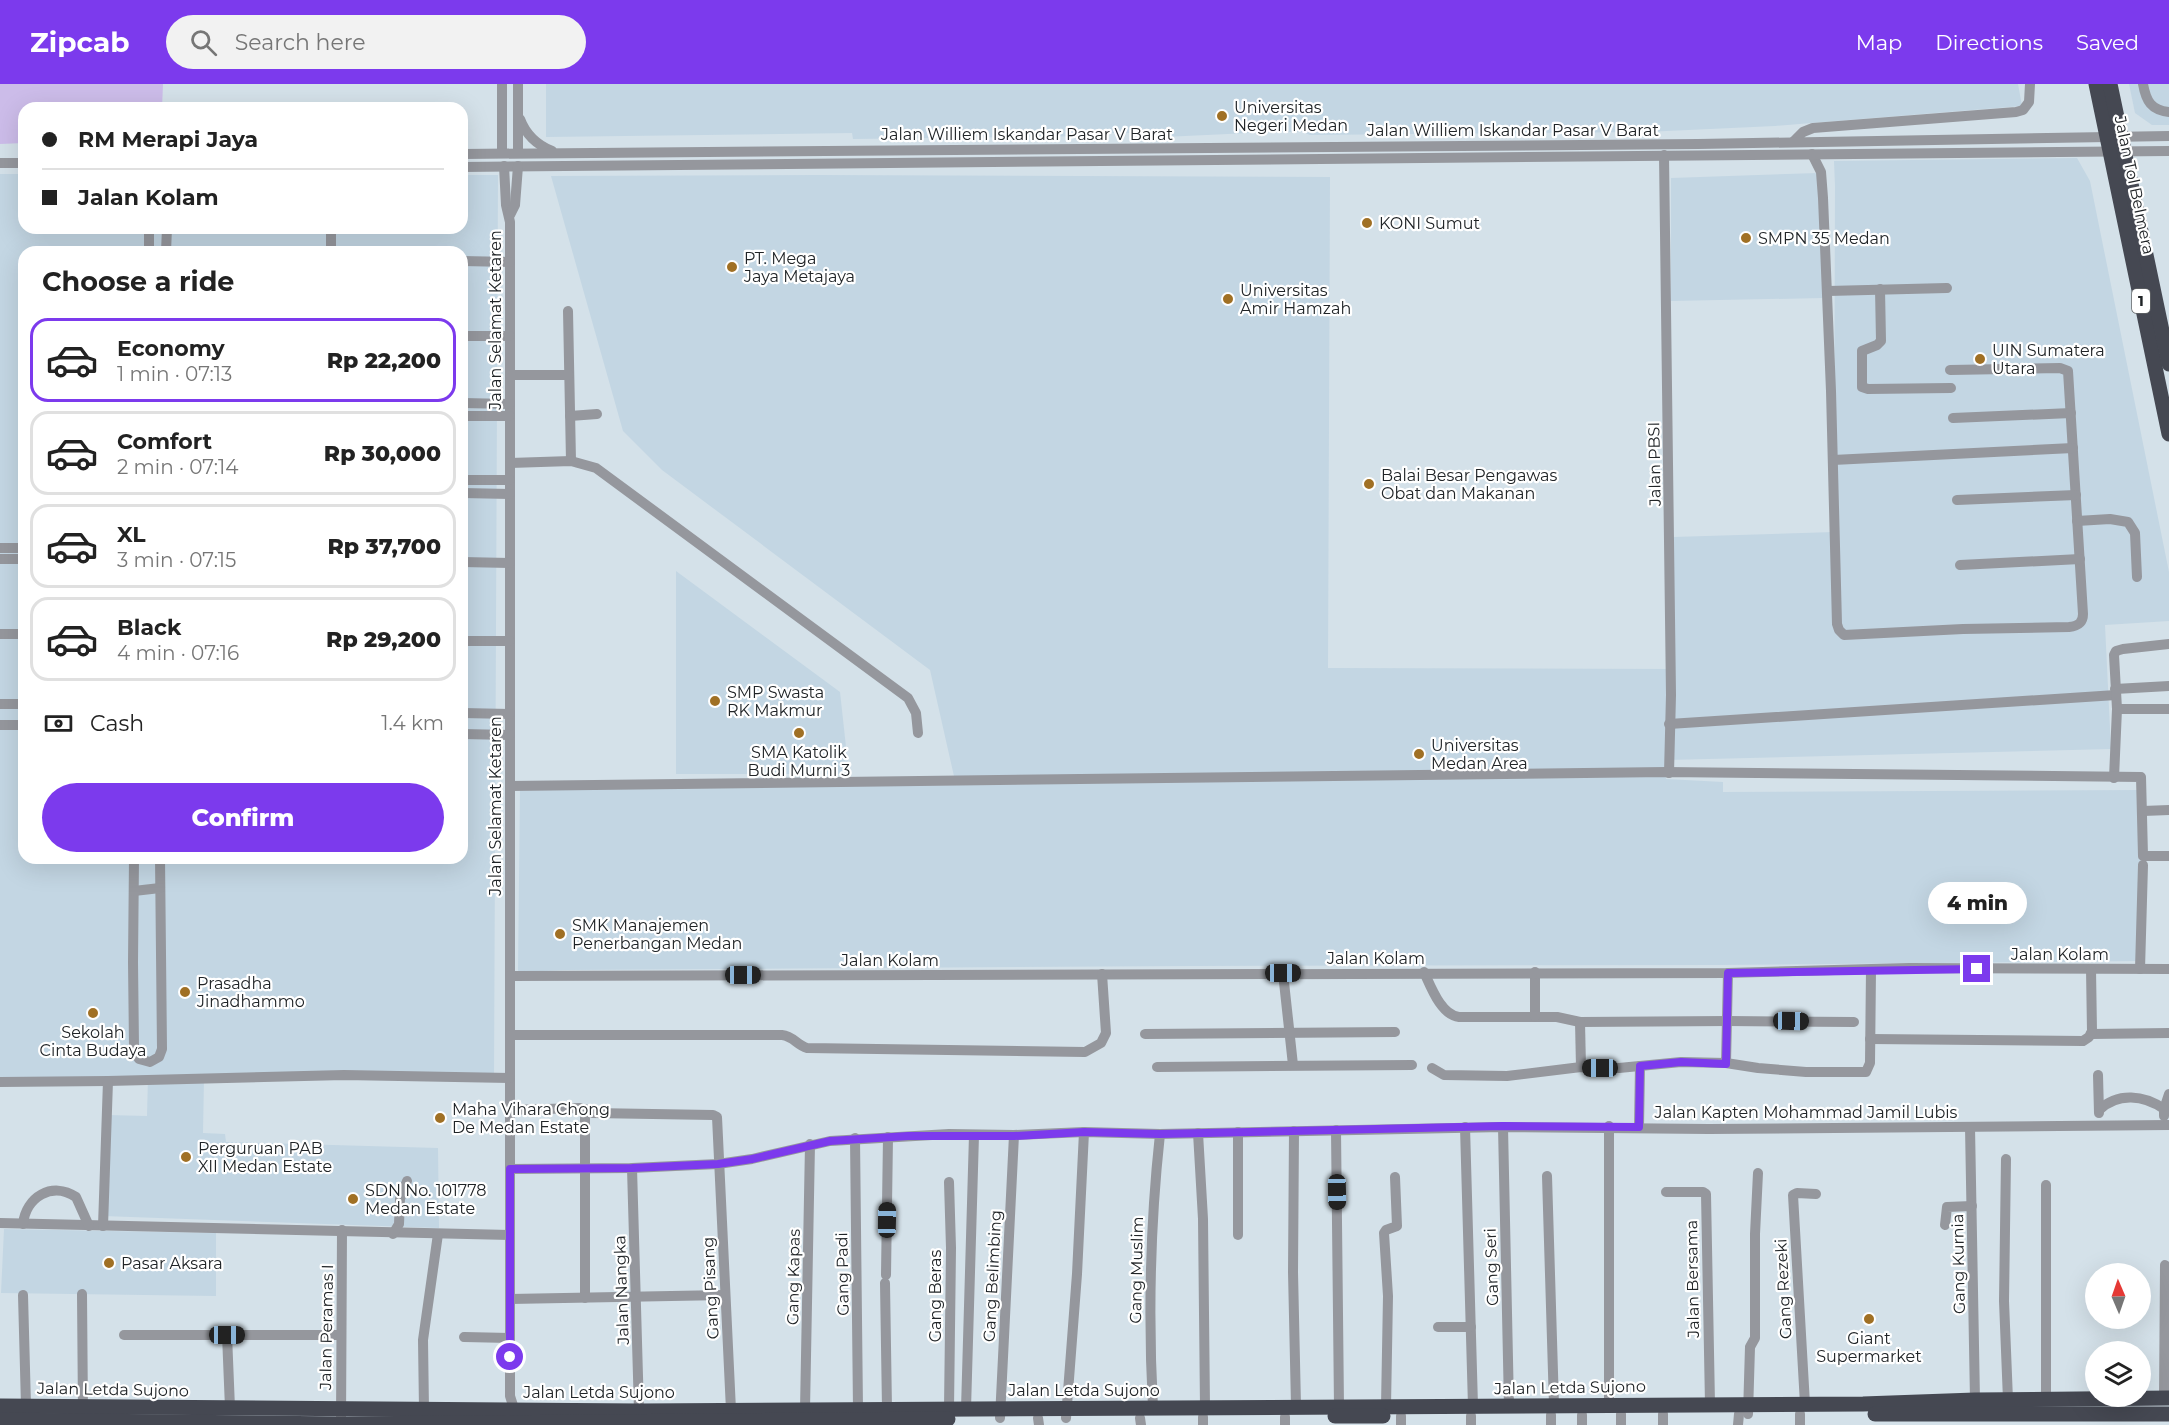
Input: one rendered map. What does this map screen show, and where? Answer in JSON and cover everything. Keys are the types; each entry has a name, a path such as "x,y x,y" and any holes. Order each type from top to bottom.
{"highway":[{"name":"Jalan Tol Belmera","path":"2096,84 2169,434"},
{"name":"Jalan Tol Belmera","path":"2110,84 2169,364"},
{"name":"Jalan Letda Sujono","path":"2151,1403 2166,1398"},
{"name":"Jalan Letda Sujono","path":"1288,1416 1339,1406 1386,1406 1472,1416 1509,1406 1582,1420 1663,1420 1743,1414 1802,1414 1877,1419 1976,1400 2046,1400 2085,1403"},
{"name":"Jalan Letda Sujono","path":"341,1419 424,1410 621,1424 676,1423 805,1410 858,1409 887,1409 949,1418 966,1409 1038,1421 1066,1413 1141,1421 1204,1416 1288,1416 1401,1421 1472,1416 1552,1415 1609,1404 1710,1404 1743,1414"},
{"name":"Jalan Letda Sujono","path":"1802,1414 1873,1404 2060,1420 2137,1407 2169,1414"},
{"name":"Jalan Letda Sujono","path":"0,1406 25,1417"},
{"name":"Jalan Letda Sujono","path":"0,1420 83,1413 341,1419 639,1411 733,1419 949,1418 1000,1413 1066,1413 1153,1408 1204,1416"},
{"name":"Jalan Letda Sujono","path":"83,1413 124,1423 227,1418"}],"street":[{"path":"502,84 502,153"},
{"path":"518,84 518,153"},
{"path":"1793,142 1803,132 1813,128 2016,112 2023,110 2030,102 2030,84"},
{"path":"2143,84 2149,104 2160,111 2169,112"},
{"path":"518,116 528,135 536,143 556,153"},
{"name":"Jalan Williem Iskandar Pasar V Barat","path":"468,167 1049,161 1522,151 1793,142 2164,136"},
{"path":"1049,149 1049,161"},
{"name":"Jalan Williem Iskandar Pasar V Barat","path":"468,154 1049,149 1405,152"},
{"path":"967,150 967,162"},
{"path":"747,151 747,164"},
{"name":"Jalan Williem Iskandar Pasar V Barat","path":"1522,151 1664,155 2166,151"},
{"path":"1812,154 1821,172 1828,291 1837,624 1844,635 2076,626 2082,621 2069,374 2065,368 1950,370"},
{"name":"Jalan PBSI","path":"1664,155 1671,695 1669,773"},
{"path":"0,163 18,163"},
{"name":"Jalan Selamat Ketaren","path":"504,166 506,205 510,215 510,1416"},
{"name":"Jalan Selamat Ketaren","path":"510,215 515,205 518,166"},
{"path":"468,261 510,262"},
{"path":"1828,291 1947,288"},
{"path":"1880,289 1881,340 1877,345 1862,351 1862,387 1868,389 1952,388"},
{"path":"568,311 572,461"},
{"path":"468,336 510,336"},
{"path":"510,375 569,375"},
{"path":"468,403 510,404"},
{"path":"1953,418 2071,413"},
{"path":"570,416 597,414"},
{"path":"468,416 510,416"},
{"path":"1833,460 2073,448"},
{"path":"510,463 572,461 596,468 908,698 916,713 918,733"},
{"path":"468,480 510,480"},
{"path":"468,493 510,494"},
{"path":"1957,500 2076,495"},
{"path":"2077,520 2110,519 2128,522 2135,533 2137,577"},
{"path":"0,548 18,548"},
{"path":"0,559 18,559"},
{"path":"1960,565 2080,559"},
{"path":"468,562 510,562"},
{"path":"0,634 18,634"},
{"path":"468,640 510,641"},
{"path":"2114,778 2117,709 2114,655 2116,651 2169,644"},
{"path":"1669,724 2116,692 2169,686"},
{"path":"0,704 18,704"},
{"path":"2117,709 2169,709"},
{"path":"468,713 510,714"},
{"path":"0,725 18,725"},
{"path":"468,734 510,735"},
{"path":"510,786 1669,773 2141,777 2143,856 2169,856"},
{"path":"2143,811 2169,810"},
{"path":"135,864 134,1047 139,1059 150,1062 159,1057 162,1049 160,864"},
{"path":"2140,969 2143,865"},
{"path":"134,891 160,888"},
{"path":"1870,1039 2083,1041 2091,1034 2093,1026 2091,969"},
{"name":"Jalan Kolam","path":"510,976 1728,973 2169,969"},
{"path":"1432,1068 1450,1076 1507,1076 1581,1068 1681,1062 1863,1073 1869,1066 1871,970"},
{"path":"1424,972 1444,1009 1454,1017 1566,1018 1580,1022 1854,1022"},
{"path":"1534,972 1535,1017"},
{"path":"1283,973 1293,1065"},
{"path":"1726,1064 1728,973"},
{"path":"510,1035 782,1035 789,1036 799,1045 807,1048 1085,1052 1096,1047 1105,1038 1102,974"},
{"path":"1580,1022 1581,1068"},
{"path":"1145,1034 1395,1032"},
{"path":"2091,1034 2169,1033"},
{"path":"1157,1067 1412,1065"},
{"path":"1639,1127 1640,1066"},
{"path":"0,1082 344,1075 510,1078"},
{"path":"2098,1075 2098,1126"},
{"path":"103,1226 108,1081"},
{"path":"2167,1125 2164,1109 2169,1094"},
{"path":"2099,1110 2109,1101 2127,1097 2146,1100 2164,1109"},
{"path":"510,1110 585,1109 585,1298"},
{"name":"Gang Pisang","path":"585,1109 592,1113 716,1116 719,1121 718,1164 733,1419"},
{"name":"Jalan Kapten Mohammad Jamil Lubis","path":"510,1169 632,1168 718,1164 752,1159 810,1144 855,1138 888,1137 1014,1136 1084,1132 1160,1134 1336,1131 1503,1126 1709,1129 2167,1125"},
{"name":"Gang Seri","path":"1503,1126 1509,1406"},
{"path":"1609,1126 1609,1404"},
{"path":"1465,1127 1472,1416"},
{"name":"Gang Kurnia","path":"1970,1127 1976,1400"},
{"path":"1288,1416 1293,1272 1294,1131"},
{"path":"1336,1131 1339,1406"},
{"path":"1066,1413 1077,1285 1084,1132"},
{"path":"1238,1235 1239,1132"},
{"path":"1198,1133 1203,1219 1204,1416"},
{"name":"Gang Muslim","path":"1153,1408 1150,1265 1154,1188 1160,1134"},
{"path":"966,1409 974,1135"},
{"name":"Gang Belimbing","path":"1000,1413 1014,1136"},
{"path":"887,1409 885,1279 888,1137"},
{"name":"Gang Padi","path":"855,1138 858,1409"},
{"name":"Gang Kapas","path":"805,1410 810,1144"},
{"path":"2006,1159 2004,1301 2008,1400"},
{"name":"Jalan Nangka","path":"632,1168 639,1411"},
{"path":"1743,1414 1750,1347 1755,1338 1755,1234 1758,1173"},
{"path":"1547,1176 1552,1415"},
{"path":"1386,1406 1388,1296 1384,1233 1397,1226 1395,1177"},
{"path":"393,1234 399,1224 400,1199 407,1181"},
{"name":"Gang Beras","path":"949,1182 951,1259 949,1418"},
{"path":"2046,1185 2046,1400"},
{"path":"23,1224 25,1212 31,1203 46,1192 61,1190 76,1197 89,1226"},
{"name":"Jalan Bersama","path":"1666,1192 1702,1191 1707,1194 1710,1404"},
{"name":"Gang Rezeki","path":"1802,1414 1793,1195 1797,1193 1816,1194"},
{"path":"1946,1225 1947,1207 1972,1206"},
{"path":"0,1223 510,1235"},
{"name":"Jalan Peramas I","path":"341,1419 342,1230"},
{"path":"424,1410 423,1340 438,1234"},
{"path":"2165,1265 2166,1398"},
{"path":"23,1294 25,1417"},
{"path":"82,1294 83,1413"},
{"path":"510,1299 725,1296"},
{"path":"1438,1327 1471,1328"},
{"path":"124,1335 341,1335"},
{"path":"227,1335 227,1418"},
{"path":"464,1337 510,1338"}],"shaded area":[{"path":"0,84 163,84 162,102 18,102 18,143 0,144"},
{"name":"Universitas Negeri Medan","path":"546,84 2018,84 2022,106 1775,126 1645,132 1310,135 1303,132 1270,132 1143,138 1135,133 1102,133 1092,136 853,139 852,133 546,137"},
{"path":"2129,84 2169,84 2169,125 2152,125 2135,113"},
{"path":"2077,158 2090,181 2169,572 2169,621 2105,625 2111,749 1667,760 1666,779 1723,782 1723,792 2141,790 2140,961 518,972 520,789 956,785 930,670 662,470 623,431 551,176 1330,177 1328,668 1675,669 1673,537 1834,532 1834,161"},
{"name":"SMPN 35 Medan","path":"1818,173 1823,298 1671,301 1671,178"},
{"path":"0,174 18,174 18,234 468,234 468,175 498,175 494,1079 204,1079 203,1133 225,1134 226,1142 438,1148 439,1228 103,1216 107,1115 147,1116 148,1077 0,1077"},
{"path":"676,571 840,692 849,774 676,774"},
{"name":"Pasar Aksara","path":"4,1229 216,1233 216,1296 1,1293"}],"place":[{"name":"Universitas Negeri Medan","path":"1222,116"},
{"name":"KONI Sumut","path":"1367,223"},
{"name":"SMPN 35 Medan","path":"1746,238"},
{"name":"PT. Mega Jaya Metajaya","path":"732,267"},
{"name":"Universitas Amir Hamzah","path":"1228,299"},
{"name":"UIN Sumatera Utara","path":"1980,359"},
{"name":"Balai Besar Pengawas Obat dan Makanan","path":"1369,484"},
{"name":"SMP Swasta RK Makmur","path":"715,701"},
{"name":"SMA Katolik Budi Murni 3","path":"799,733"},
{"name":"Universitas Medan Area","path":"1419,754"},
{"name":"SMK Manajemen Penerbangan Medan","path":"560,934"},
{"name":"Prasadha Jinadhammo","path":"185,992"},
{"name":"Sekolah Cinta Budaya","path":"93,1013"},
{"name":"Maha Vihara Chong De Medan Estate","path":"440,1118"},
{"name":"Perguruan PAB XII Medan Estate","path":"186,1157"},
{"name":"SDN No. 101778 Medan Estate","path":"353,1199"},
{"name":"Pasar Aksara","path":"109,1263"},
{"name":"Giant Supermarket","path":"1869,1319"}],"route":[{"path":"510,1357 510,1169 632,1168 718,1164 752,1159 830,1141 949,1134 1014,1136 1084,1132 1160,1134 1503,1126 1639,1127 1640,1066 1681,1062 1726,1064 1728,973 1909,968 1977,969"}]}
